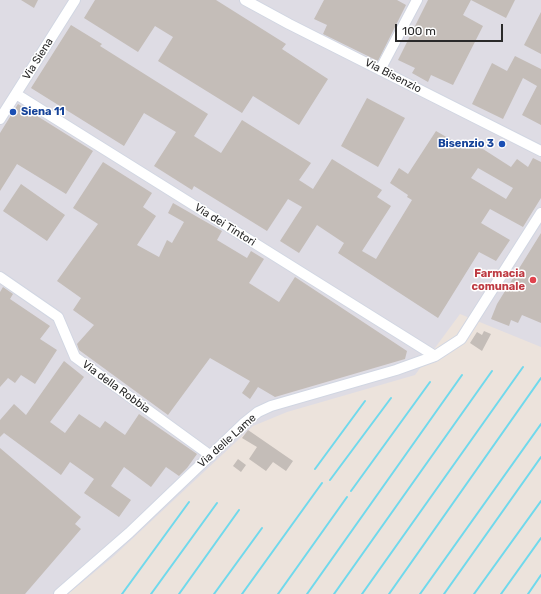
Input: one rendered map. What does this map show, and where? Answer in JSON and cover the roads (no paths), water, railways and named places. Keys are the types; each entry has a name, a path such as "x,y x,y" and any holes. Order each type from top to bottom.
{"street":[{"name":"Via Siena","path":"0,119 75,0"},
{"name":"Via Bisenzio","path":"245,0 541,152"},
{"path":"380,70 416,0"},
{"name":"Via dei Tintori","path":"16,94 435,356"},
{"name":"Via delle Lame","path":"59,594 128,534 243,424 258,412 271,406 396,370 435,356 461,340 507,264 541,214"},
{"name":"Via della Robbia","path":"0,277 58,317 75,357 210,456"}],"waterway":[{"path":"362,594 523,367"},
{"path":"334,594 492,371"},
{"path":"307,594 462,375"},
{"path":"389,594 541,378"},
{"path":"351,491 430,382"},
{"path":"330,480 391,398"},
{"path":"315,469 365,401"},
{"path":"420,594 541,424"},
{"path":"444,594 541,457"},
{"path":"242,594 322,483"},
{"path":"278,594 347,497"},
{"path":"474,594 541,501"},
{"path":"122,594 189,502"},
{"path":"151,594 217,503"},
{"path":"179,594 239,510"},
{"path":"214,594 262,528"},
{"path":"501,594 541,538"},
{"path":"528,594 541,575"}],"place":[{"name":"Siena 11","path":"13,112"},
{"name":"Bisenzio 3","path":"502,144"},
{"name":"Farmacia comunale","path":"533,280"}]}
